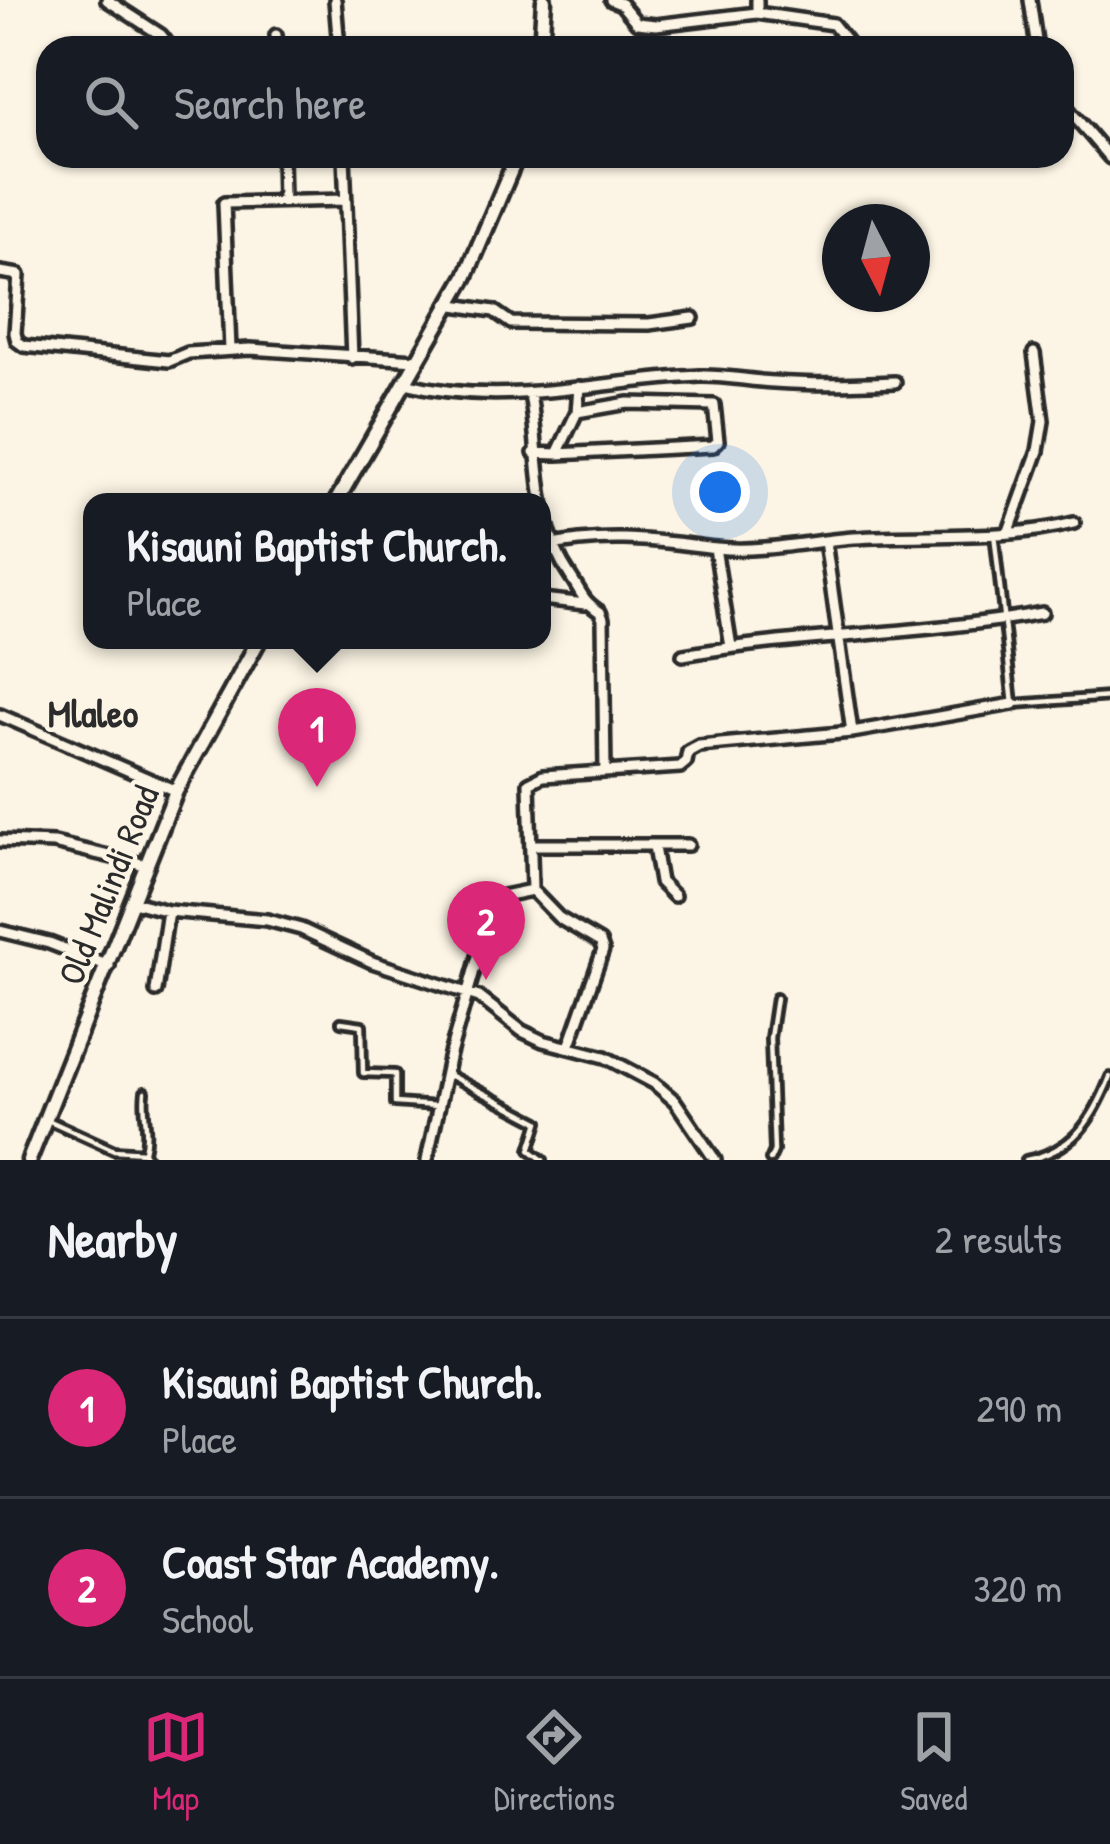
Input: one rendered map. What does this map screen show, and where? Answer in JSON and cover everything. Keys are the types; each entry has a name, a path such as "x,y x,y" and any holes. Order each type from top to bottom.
{"main road":[{"path":"542,36 544,0"},
{"path":"341,493 477,252 512,168"},
{"name":"Old Malindi Road","path":"29,1160 176,791 254,649"}],"street":[{"path":"107,0 162,36"},
{"path":"335,0 338,36"},
{"path":"611,0 638,22 656,25 757,13 833,24 842,36"},
{"path":"757,0 757,13"},
{"path":"1030,0 1035,36"},
{"path":"1074,115 1110,158"},
{"path":"283,168 284,200"},
{"path":"345,168 352,358"},
{"path":"230,350 224,203 346,200"},
{"path":"0,272 19,275 15,333 24,346 169,361 188,352 230,350 416,360"},
{"path":"448,304 494,311 512,323 650,324 693,318"},
{"path":"1009,531 1038,451 1043,421 1034,353"},
{"path":"404,383 458,393 530,394 708,376 801,384 895,382"},
{"path":"556,454 577,412 579,387"},
{"path":"530,394 539,493"},
{"path":"534,453 700,447 718,441 714,405 628,403 577,412"},
{"path":"551,545 614,538 676,540 715,548 776,547 1037,532 1074,523"},
{"path":"825,541 852,732"},
{"path":"715,548 731,646"},
{"path":"551,553 585,604"},
{"path":"551,600 585,604 603,619 604,772"},
{"path":"683,655 1042,613"},
{"path":"569,1047 603,950 600,942 559,918 532,890 530,783 544,776 680,767 688,752 699,746 852,732 1013,704"},
{"path":"0,715 176,791"},
{"path":"0,841 54,842 146,865"},
{"path":"533,845 688,845"},
{"path":"654,847 660,882 674,896"},
{"path":"427,1160 445,1073 492,908 503,896 532,890"},
{"path":"133,902 301,929 372,962 492,1004 522,1031 632,1068 654,1083 674,1101 715,1160"},
{"path":"156,992 168,911"},
{"path":"0,932 109,966"}],"lane":[{"path":"994,533 1013,704 1110,697"},
{"path":"770,1160 774,1151 770,1038 776,998"},
{"path":"341,1022 362,1025 363,1073 395,1074 395,1103 437,1106"},
{"path":"445,1073 539,1122 530,1150 543,1160"},
{"path":"1026,1160 1063,1148 1078,1135 1098,1108 1110,1077"},
{"path":"145,1092 148,1126 143,1151 148,1160"},
{"path":"45,1119 114,1150 143,1151"}],"place":[{"name":"Kisauni Baptist Church.","path":"317,787"},
{"name":"Coast Star Academy.","path":"486,980"}],"district":[{"name":"Mlaleo","path":"93,713"}]}
